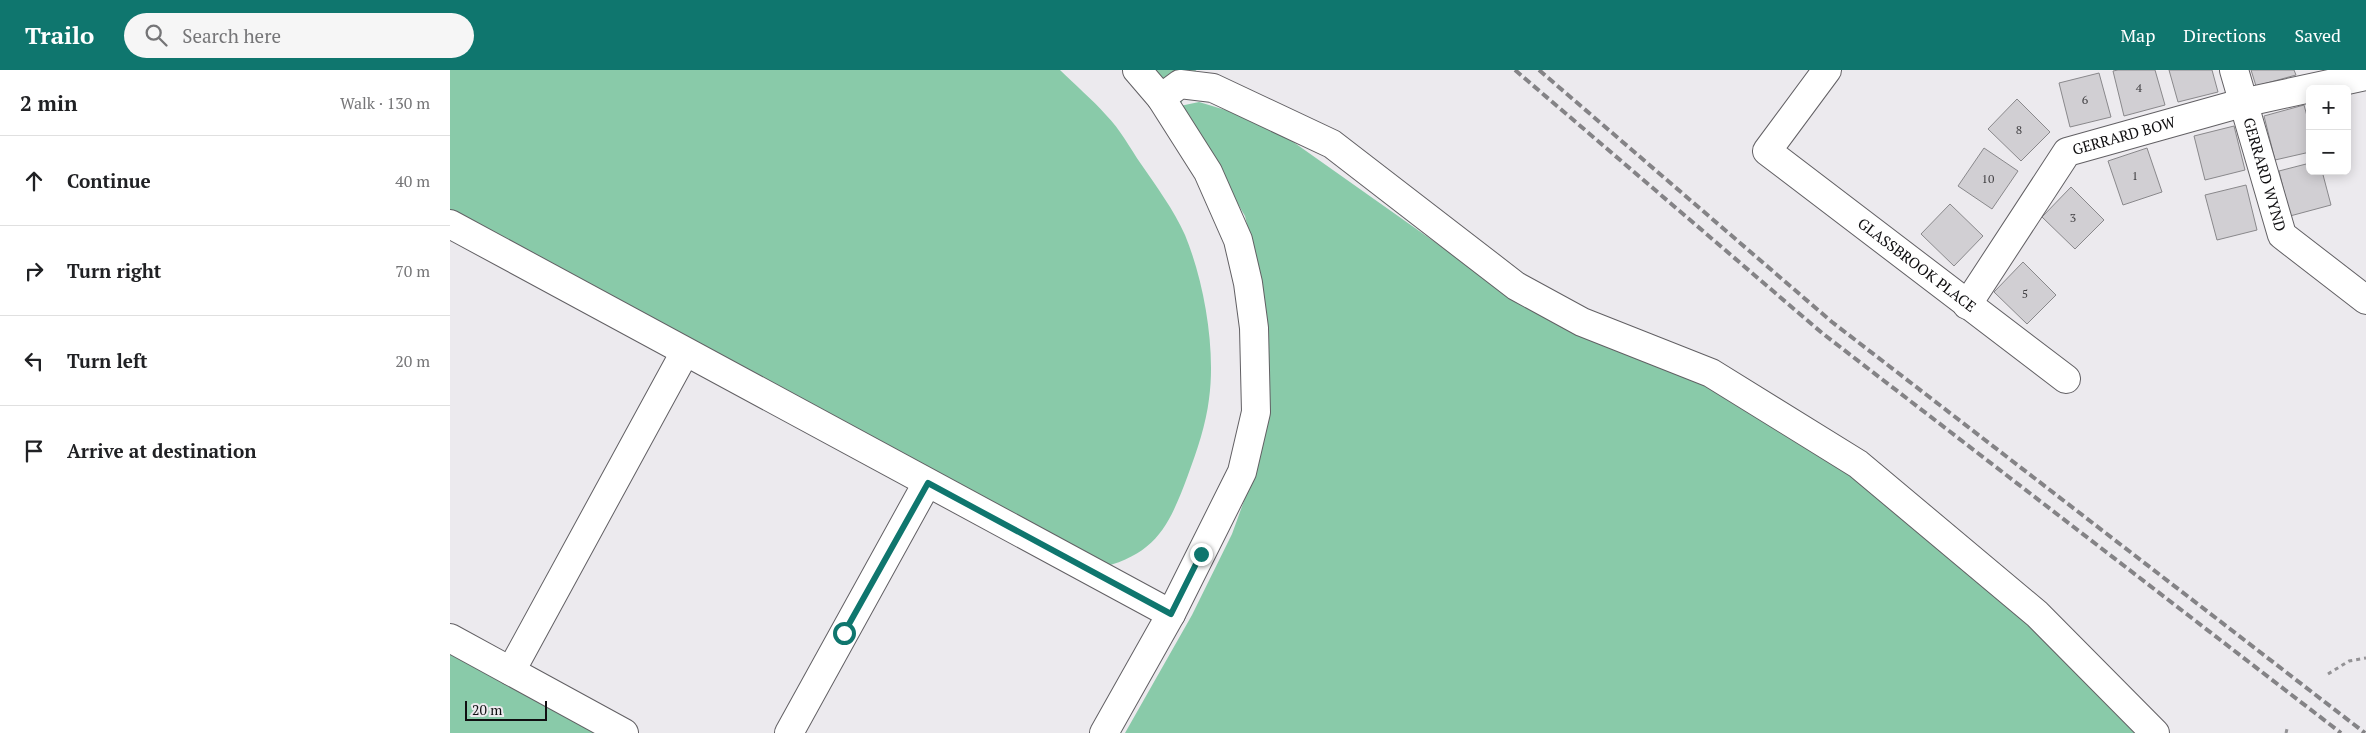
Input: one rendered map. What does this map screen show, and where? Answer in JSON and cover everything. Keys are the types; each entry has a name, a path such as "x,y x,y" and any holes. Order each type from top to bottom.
{"street":[{"path":"1104,733 1171,614 1242,472 1256,412 1254,328 1248,283 1238,240 1208,172 1161,98 1137,70"},
{"name":"GLASSBROOK PLACE","path":"1826,70 1768,151 1967,305 2066,378"},
{"name":"GERRARD WYND","path":"2234,70 2242,103 2282,235 2366,300"},
{"name":"GERRARD BOW","path":"1967,305 2067,152 2242,103 2366,76"},
{"path":"1161,98 1180,84 1213,88 1332,144 1516,286 1582,322 1711,373 1858,464 2037,614 2155,733"},
{"path":"450,224 1171,614"},
{"path":"511,671 686,352"},
{"path":"789,733 928,483"},
{"path":"450,638 624,733"}],"path":[{"path":"2328,674 2349,661 2366,658"}],"green space":[{"path":"450,70 1060,70 1111,120 1176,216 1192,253 1203,294 1211,359 1208,408 1201,437 1181,494 1166,525 1157,537 1132,556 1096,569 450,216"},
{"path":"1149,70 1196,70 1180,106"},
{"path":"1199,102 1265,122 1531,310 1769,414 1970,561 2145,733 1125,733 1192,615 1232,534 1257,465 1269,401 1268,333 1263,291 1245,216 1180,106"},
{"path":"450,645 611,733 450,733"}],"building":[{"path":"2155,70 2165,105 2124,116 2113,71"},
{"path":"2169,70 2212,70 2218,92 2178,102"},
{"path":"2251,70 2294,70 2296,75 2256,86"},
{"path":"2099,73 2111,117 2070,127 2059,83"},
{"path":"2017,99 2050,132 2021,161 1988,129"},
{"path":"2304,105 2306,112 2306,153 2275,160 2264,116"},
{"path":"2234,126 2245,170 2205,180 2194,136"},
{"path":"1984,148 2018,171 1992,209 1958,186"},
{"path":"2147,148 2162,192 2123,205 2108,161"},
{"path":"2306,164 2306,175 2323,175 2331,205 2290,216 2279,171"},
{"path":"2246,185 2257,230 2217,240 2205,195"},
{"path":"2071,187 2104,220 2075,249 2042,217"},
{"path":"1950,204 1983,236 1954,266 1921,234"},
{"path":"2023,262 2056,295 2027,324 1994,292"}],"railway":[{"path":"1515,70 1822,333 2341,733"},
{"path":"1539,70 1832,322 2365,733"}],"route":[{"path":"844,633 928,483 1171,614 1201,554"}]}
